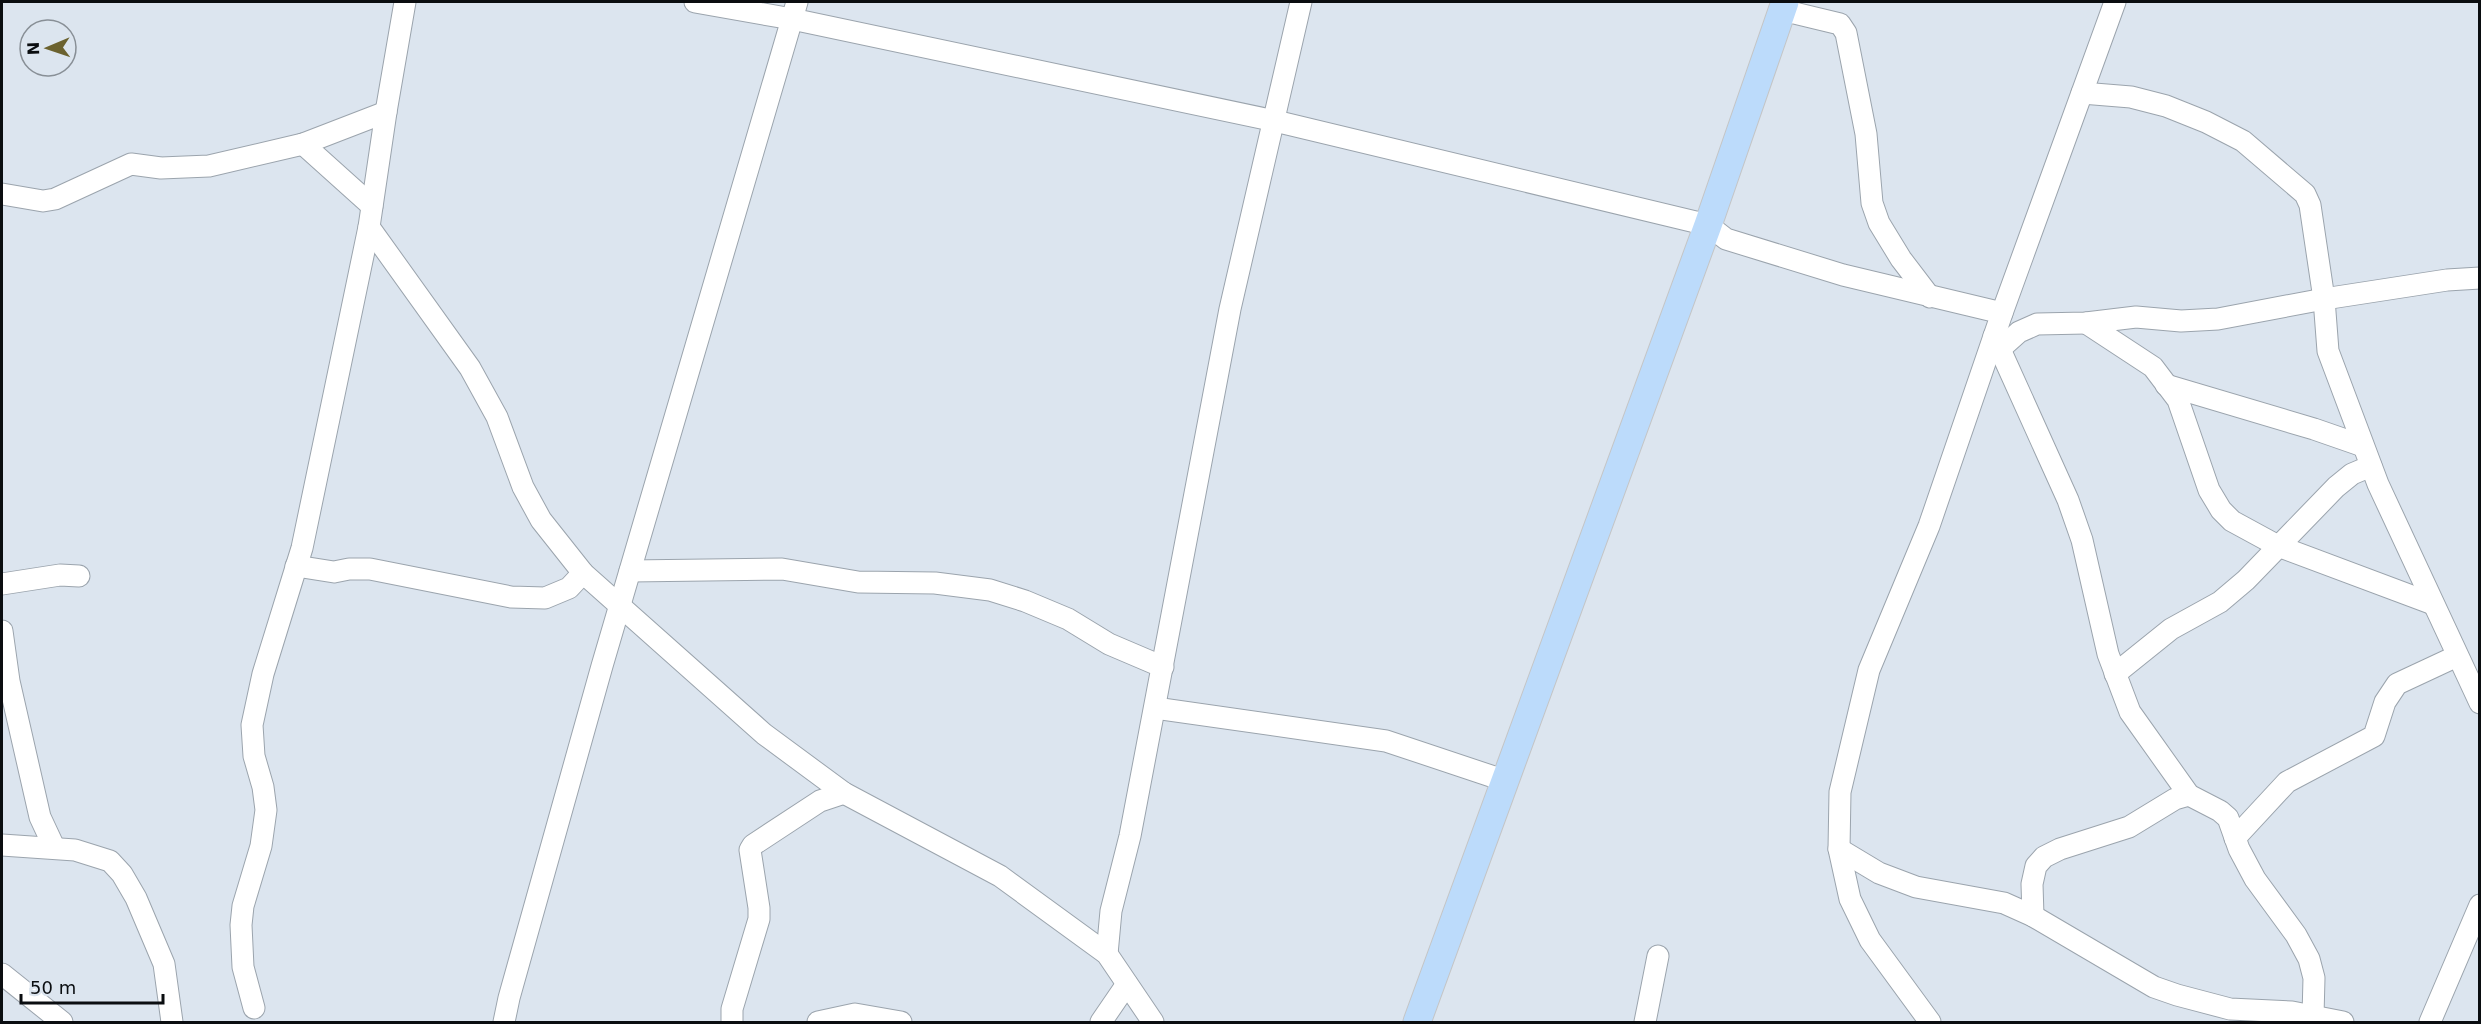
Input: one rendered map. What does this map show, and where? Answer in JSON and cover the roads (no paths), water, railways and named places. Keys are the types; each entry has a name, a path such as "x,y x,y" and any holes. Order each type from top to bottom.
{"main road":[{"path":"1417,1023 1708,225 1784,6"}],"street":[{"path":"254,1008 243,967 241,925 243,906 261,846 266,810 263,787 254,756 252,725 263,674 302,548 369,227 405,2"},
{"path":"695,2 794,10 1275,121 1708,225 1726,239 1843,275 2002,313"},
{"path":"1107,954 1111,911 1130,836 1228,320 1301,2"},
{"path":"1930,1023 1870,940 1850,900 1839,849 1840,792 1869,670 1929,526 1997,343 2002,313 2115,2"},
{"path":"1784,6 1840,24 1846,33 1866,134 1872,203 1879,223 1901,259 1930,297"},
{"path":"504,1023 512,987 620,604 794,10"},
{"path":"2082,93 2131,97 2166,106 2206,122 2243,141 2305,194 2310,205 2324,299 2328,351 2371,466 2480,703"},
{"path":"2,194 43,201 55,199 130,164 161,168 209,166 303,144 386,112"},
{"path":"303,144 372,206"},
{"path":"369,227 470,368 497,417 523,486 541,520 583,573 764,734 844,793 1000,876 1107,954 1153,1023"},
{"path":"1997,343 2037,324 2086,323 2136,318 2181,321 2218,319 2324,299 2447,280 2480,279"},
{"path":"2086,323 2153,368 2178,400 2209,490 2221,510 2232,521 2278,546 2433,604"},
{"path":"1997,343 2068,500 2082,540 2108,654 2130,712 2189,795 2220,811 2228,819 2255,879 2296,935 2309,959 2314,978 2313,1016"},
{"path":"2166,385 2363,446"},
{"path":"2115,674 2171,629 2220,602 2246,580 2336,487 2352,474 2371,466"},
{"path":"296,566 334,572 370,569 511,597 545,598 569,588 583,573"},
{"path":"630,571 782,569 858,582 934,583 990,590 1025,601 1068,619 1109,644 1163,667"},
{"path":"2,584 60,575 79,576"},
{"path":"2,631 9,681 40,817 54,847"},
{"path":"2235,838 2257,818 2287,783 2374,736 2385,702 2397,684 2457,656"},
{"path":"1155,708 1386,741 1506,781"},
{"path":"732,1023 732,1009 759,919 750,850 753,845 820,801 844,793"},
{"path":"2033,916 2032,884 2036,866 2044,857 2060,849 2129,827 2175,799 2189,795"},
{"path":"2,845 75,850 110,861 122,874 136,897 164,964 172,1023"},
{"path":"1839,849 1879,873 1916,887 2004,903 2033,916 2154,987 2177,995 2230,1009 2292,1011 2343,1023"},
{"path":"2430,1023 2480,905"},
{"path":"1645,1023 1658,956"},
{"path":"2,974 62,1023"},
{"path":"1101,1023 1127,984"},
{"path":"818,1023 855,1014 901,1023"}]}
